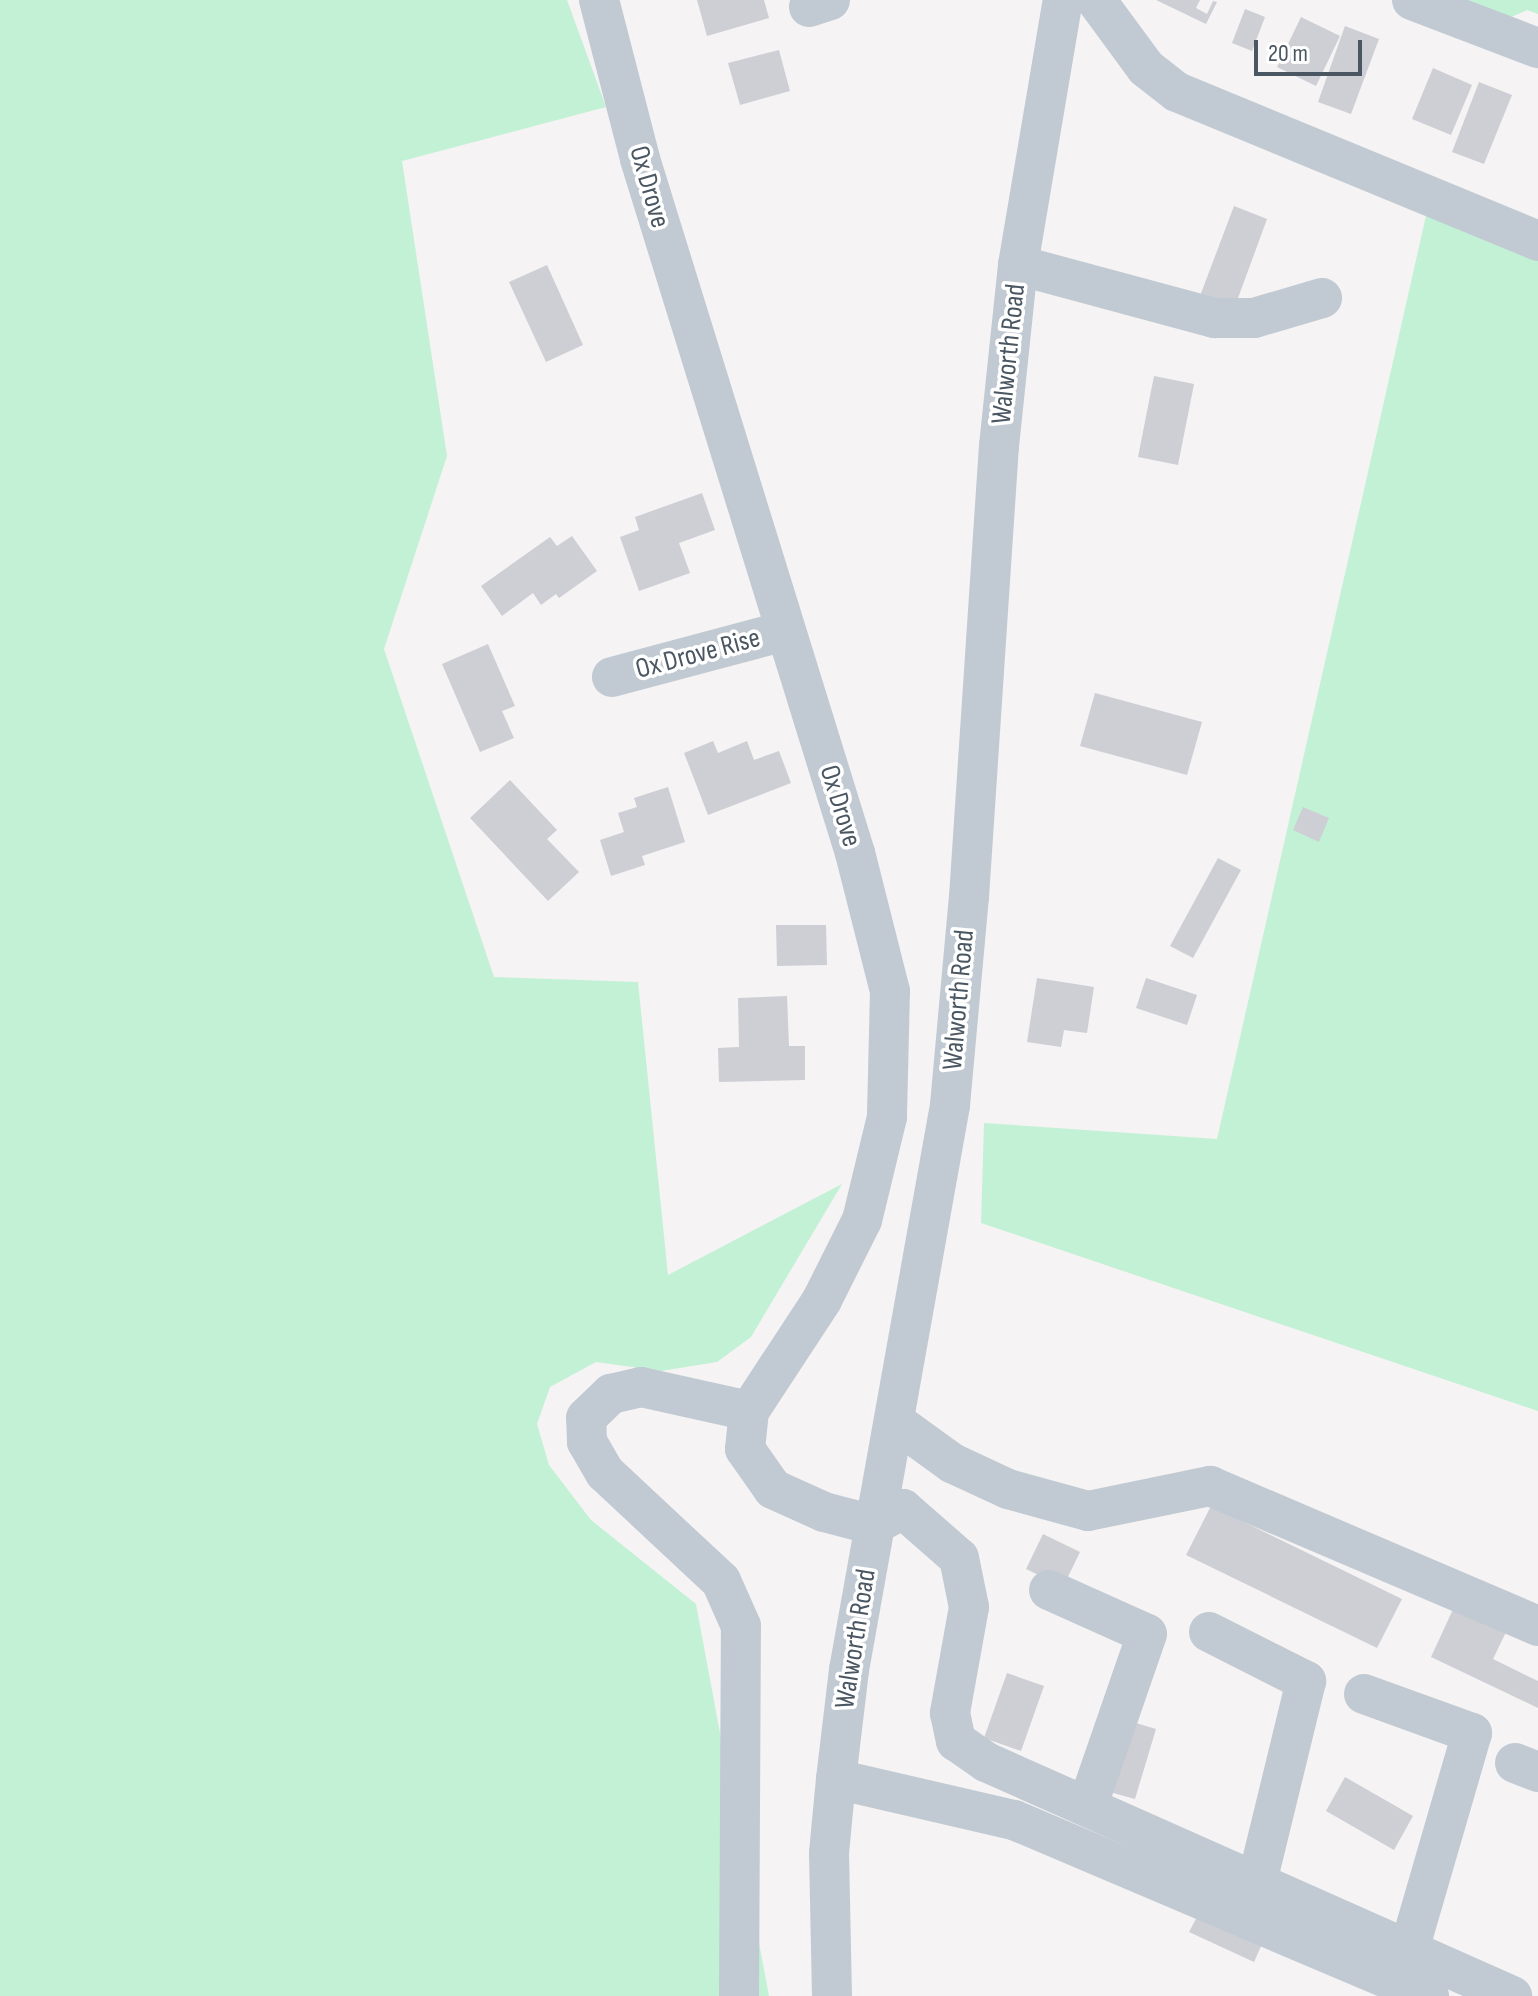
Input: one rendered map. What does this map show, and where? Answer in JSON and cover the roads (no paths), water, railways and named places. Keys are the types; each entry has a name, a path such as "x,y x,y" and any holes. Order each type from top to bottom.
{"street":[{"name":"Ox Drove","path":"599,0 640,159 863,884 890,991 892,1054 887,1117 862,1220 822,1300 749,1411 745,1449 773,1489 824,1512 874,1525"},
{"name":"Walworth Road","path":"832,1996 829,1853 836,1779 874,1525 950,1105 1018,265 1063,0"},
{"path":"1096,0 1146,68 1177,92 1538,241"},
{"path":"1428,3 1538,48"},
{"path":"1018,265 1215,318 1254,318 1322,298"},
{"name":"Ox Drove Rise","path":"612,677 785,631"},
{"path":"739,1996 741,1626 721,1581 605,1473 587,1442 586,1418 611,1394 641,1387 749,1411"},
{"path":"894,1421 952,1463 1008,1489 1088,1511 1210,1486 1538,1626"},
{"path":"874,1525 903,1509 959,1558 969,1607 950,1713 956,1741 986,1762 1088,1804 1512,1996"},
{"path":"1049,1590 1147,1634 1088,1804"},
{"path":"1209,1632 1306,1681 1257,1882"},
{"path":"1364,1694 1472,1733 1409,1950"},
{"path":"836,1779 1014,1820 1429,1996"}]}
